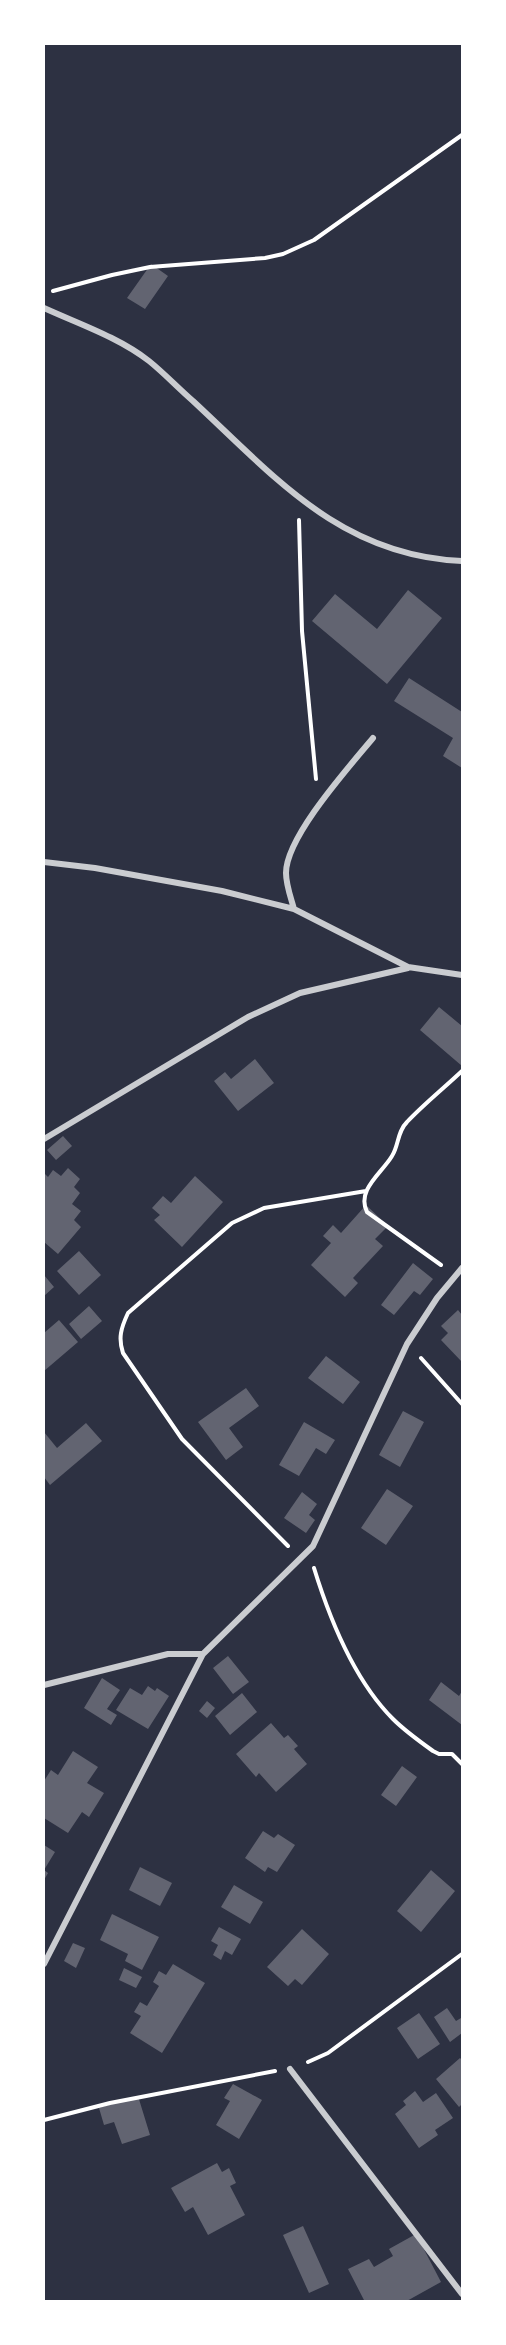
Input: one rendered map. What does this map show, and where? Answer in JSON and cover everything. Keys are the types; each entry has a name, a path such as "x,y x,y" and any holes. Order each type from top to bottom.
{"street":[{"path":"44,308 118,341 151,362 299,499 331,521 378,544 410,554 462,561"},
{"path":"294,909 286,872 294,845 318,807 373,738"},
{"path":"44,862 95,868 222,891 294,909 408,968 462,975"},
{"path":"44,1139 238,1023 274,1004 300,993 408,968"},
{"path":"44,1964 203,1654 309,1552 407,1344 437,1298 462,1268"},
{"path":"44,1685 168,1654 203,1654"},
{"path":"290,2068 462,2294"}],"path":[{"path":"44,293 112,274 150,267 283,254 314,240 462,135"},
{"path":"299,499 302,631 318,807"},
{"path":"456,1276 367,1212 363,1205 366,1191 393,1155 405,1123 462,1071"},
{"path":"301,1559 176,1432 123,1353 119,1341 121,1327 128,1313 218,1235 248,1214 264,1208 366,1191"},
{"path":"407,1344 462,1404"},
{"path":"309,1552 331,1622 374,1696 397,1722 432,1751 439,1754 452,1754 462,1764"},
{"path":"44,2120 110,2103 290,2068 328,2053 462,1954"}],"building":[{"path":"151,264 168,276 145,309 127,298"},
{"path":"408,590 442,618 387,684 312,621 335,594 377,629"},
{"path":"409,678 462,712 462,768 443,756 453,738 394,701"},
{"path":"439,1007 462,1026 462,1066 420,1030"},
{"path":"255,1059 274,1083 238,1111 214,1081 225,1072 231,1079"},
{"path":"63,1136 72,1146 56,1160 47,1150"},
{"path":"68,1168 80,1179 74,1187 80,1193 72,1204 81,1211 74,1220 81,1227 58,1254 44,1242 44,1173 48,1177 53,1170 61,1176"},
{"path":"195,1176 223,1202 182,1247 154,1220 160,1215 152,1208 163,1196 171,1203"},
{"path":"366,1205 388,1226 375,1239 383,1246 353,1278 358,1283 345,1297 311,1265 331,1243 323,1236 333,1225 341,1233"},
{"path":"79,1251 101,1275 79,1295 57,1271"},
{"path":"413,1263 433,1279 420,1295 414,1291 394,1315 381,1305"},
{"path":"44,1275 54,1287 44,1296"},
{"path":"89,1306 102,1321 81,1339 69,1324"},
{"path":"458,1310 462,1315 462,1362 441,1340 448,1333 441,1326"},
{"path":"59,1320 78,1342 44,1371 44,1333"},
{"path":"326,1356 360,1382 343,1404 308,1378"},
{"path":"246,1388 259,1406 229,1428 243,1447 226,1460 198,1422"},
{"path":"403,1411 424,1422 400,1467 379,1455"},
{"path":"304,1422 335,1440 326,1454 316,1448 299,1476 279,1465"},
{"path":"86,1423 102,1441 50,1485 44,1477 44,1432 57,1448"},
{"path":"387,1489 413,1506 386,1545 361,1528"},
{"path":"302,1492 317,1504 309,1515 315,1520 306,1533 284,1518"},
{"path":"228,1656 249,1682 233,1694 213,1668"},
{"path":"102,1678 120,1690 107,1709 117,1715 111,1725 84,1708"},
{"path":"441,1682 459,1696 462,1691 462,1725 429,1700"},
{"path":"148,1686 155,1691 157,1688 169,1696 148,1729 116,1710 130,1688 142,1695"},
{"path":"242,1693 257,1712 230,1735 215,1716"},
{"path":"207,1701 215,1708 207,1718 199,1711"},
{"path":"271,1723 284,1738 288,1735 298,1746 294,1749 307,1764 276,1792 259,1773 256,1777 236,1754"},
{"path":"73,1751 98,1767 87,1783 104,1793 89,1817 82,1812 68,1833 44,1818 44,1781 51,1770 58,1775"},
{"path":"402,1766 417,1777 396,1806 381,1795"},
{"path":"263,1831 274,1838 278,1834 295,1845 277,1872 268,1867 265,1872 245,1858"},
{"path":"44,1845 55,1852 44,1870"},
{"path":"140,1867 172,1883 160,1906 129,1890"},
{"path":"431,1870 455,1891 421,1932 397,1911"},
{"path":"234,1885 263,1902 250,1924 221,1907"},
{"path":"112,1914 159,1937 142,1970 125,1961 128,1954 100,1940"},
{"path":"219,1927 241,1939 232,1955 225,1951 221,1960 213,1955 218,1945 211,1941"},
{"path":"302,1929 329,1954 302,1985 295,1979 288,1986 267,1967"},
{"path":"73,1943 85,1948 76,1968 64,1961"},
{"path":"173,1964 205,1983 162,2053 130,2033 141,2016 134,2012 140,2002 147,2006 159,1986 153,1982 159,1971 166,1975"},
{"path":"124,1968 142,1977 136,1988 119,1980"},
{"path":"447,2008 456,2021 461,2018 462,2020 462,2033 450,2042 434,2017"},
{"path":"419,2013 440,2044 418,2059 397,2028"},
{"path":"460,2058 462,2060 462,2104 459,2107 436,2079"},
{"path":"233,2084 262,2100 239,2139 216,2125 230,2101 224,2098"},
{"path":"415,2091 423,2102 436,2093 453,2118 435,2130 438,2135 419,2148 395,2114 406,2105 403,2101"},
{"path":"138,2096 150,2135 122,2144 114,2122 104,2125 99,2108"},
{"path":"217,2163 222,2172 229,2168 236,2183 230,2186 245,2215 208,2235 193,2207 185,2212 171,2188"},
{"path":"303,2226 329,2284 309,2293 283,2235"},
{"path":"416,2234 441,2282 405,2302 365,2302 348,2269 369,2259 374,2267 393,2256 389,2249"}]}
